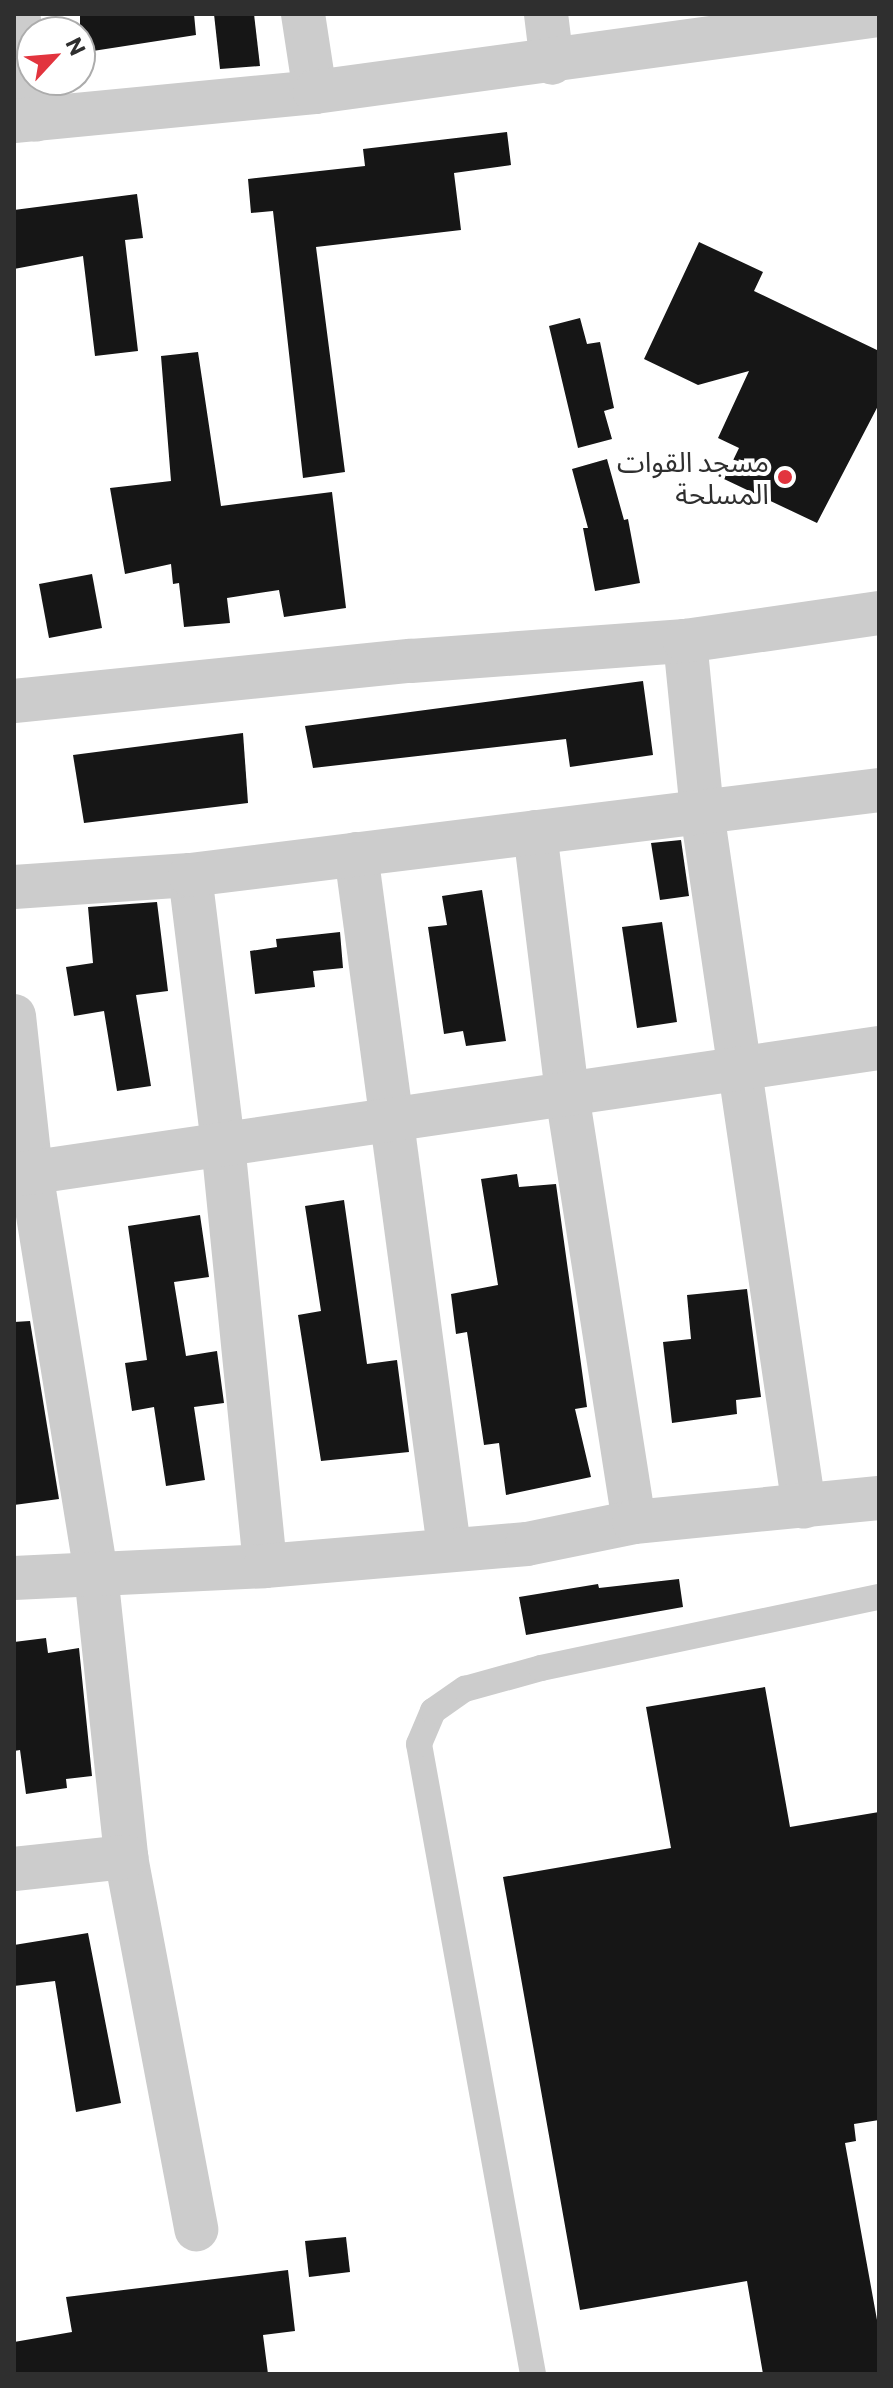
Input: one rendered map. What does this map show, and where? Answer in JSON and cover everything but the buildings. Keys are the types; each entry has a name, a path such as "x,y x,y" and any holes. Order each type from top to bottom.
{"street":[{"path":"18,14 25,120 315,92 552,63 879,15"},
{"path":"303,14 315,92"},
{"path":"546,14 552,63"},
{"path":"14,701 411,661 685,641 879,613"},
{"path":"685,641 702,812 804,1507"},
{"path":"14,887 190,875 879,790"},
{"path":"535,832 567,1094 634,1522"},
{"path":"356,854 449,1547"},
{"path":"190,875 223,1144 265,1566"},
{"path":"14,1016 22,1174 96,1574 126,1857 196,2229"},
{"path":"22,1174 879,1048"},
{"path":"14,1578 265,1566 449,1547 527,1544 634,1522 879,1498"},
{"path":"14,1869 126,1857"}],"lane":[{"path":"533,2374 419,1744 433,1711 465,1689 541,1668 879,1597"}],"place":[{"name":"مسجد القوات المسلحة","path":"785,477"}]}
